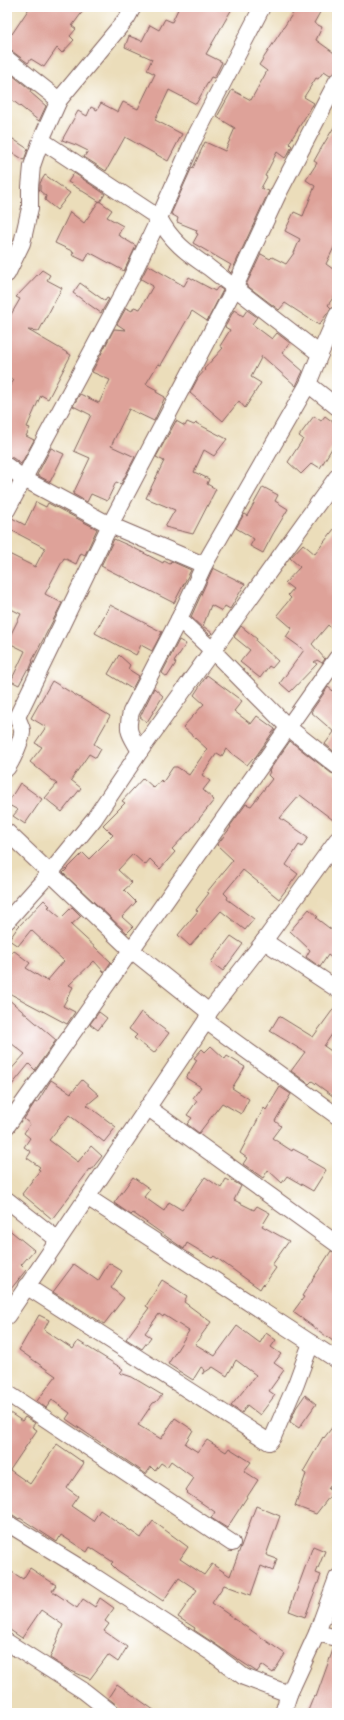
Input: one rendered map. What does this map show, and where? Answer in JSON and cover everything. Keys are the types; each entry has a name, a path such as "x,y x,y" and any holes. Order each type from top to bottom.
{"street":[{"path":"7,274 22,243 30,208 32,166 41,140 59,100 127,18 133,7"},
{"path":"7,510 130,280 194,139 262,7"},
{"path":"7,59 59,100"},
{"path":"7,768 11,762 22,731 17,718 18,715 110,525 234,289 278,194 337,81"},
{"path":"41,140 159,218 170,237 189,254 208,267 234,289 258,305 320,354"},
{"path":"140,751 129,732 128,722 131,712 179,619 204,565 308,384 337,315"},
{"path":"308,384 337,406"},
{"path":"7,466 24,479 110,525 204,565"},
{"path":"7,921 50,873 94,819 140,751 337,477"},
{"path":"179,619 212,650 289,728 337,766"},
{"path":"7,1126 235,800 289,728 337,658"},
{"path":"7,832 130,950 207,1016 337,1116"},
{"path":"7,1316 207,1016 264,941 332,857 337,840"},
{"path":"264,941 337,989"},
{"path":"147,1107 337,1244"},
{"path":"87,1197 337,1360"},
{"path":"7,1200 57,1239"},
{"path":"26,1286 269,1442 273,1437 293,1391 311,1343"},
{"path":"7,1393 232,1543"},
{"path":"7,1523 92,1575 212,1653 244,1677 289,1694"},
{"path":"283,1713 289,1694 317,1633 337,1578"},
{"path":"317,1633 337,1638"},
{"path":"7,1642 84,1691 112,1713"}],"building":[{"path":"30,7 86,7 72,26 76,29 70,36 74,40 62,53 57,48 44,67 31,59 28,63 13,52 7,50 7,31 12,34"},
{"path":"179,7 233,7 206,54 222,62 214,78 211,77 196,104 169,90 155,120 182,134 168,161 125,137 106,171 84,157 88,151 62,140 78,111 87,116 91,107 97,110 101,103 118,112 123,102 138,109 155,74 147,70 152,59 125,47 129,36 142,41 150,25 159,30 165,19 172,22"},
{"path":"297,7 323,7 314,23 322,27 316,40 337,55 337,72 330,75 324,71 318,79 316,78 304,97 314,103 289,143 292,146 285,158 277,152 265,176 267,177 261,188 269,191 231,273 228,270 231,265 193,243 198,234 196,233 197,230 177,222 178,218 171,214 205,142 225,151 235,128 217,117 232,90 251,100 267,71 259,65"},
{"path":"7,71 31,90 30,92 46,106 39,121 7,96"},
{"path":"337,122 337,241 326,264 337,272 337,292 328,305 331,308 319,325 285,303 279,310 246,285 261,254 270,259 272,257 286,264 294,253 300,239 285,231 294,212 303,216 315,186 306,180 317,163 314,161"},
{"path":"7,135 28,149 24,160 7,149"},
{"path":"74,173 105,194 100,202 68,182"},
{"path":"45,175 70,193 57,210 45,200 46,196 40,191 40,183"},
{"path":"99,201 112,210 107,217 123,226 118,235 136,246 124,271 89,252 85,261 72,255 74,252 55,243 70,212 84,223"},
{"path":"148,265 184,286 189,277 215,291 218,287 223,290 207,321 192,311 161,365 158,364 146,384 157,390 156,392 165,397 154,421 129,409 111,446 135,457 121,484 116,482 107,501 91,494 87,502 73,494 90,458 74,451 91,415 73,406 80,394 99,403 110,380 92,372 114,329 126,330 117,324 126,308 132,311 134,307 140,309 153,286 141,279"},
{"path":"42,270 50,275 47,280 62,288 39,331 28,330 71,355 48,399 41,395 27,427 30,428 26,436 34,440 21,464 13,458 7,457 7,390 14,380 7,377 7,317 9,318 20,299 16,297"},
{"path":"80,283 105,301 107,298 109,299 101,313 73,293"},
{"path":"234,310 243,316 247,310 257,317 252,324 272,339 277,333 290,343 282,353 303,371 296,386 262,356 251,377 261,383 245,408 239,401 223,421 190,393 198,378 205,370 204,369 223,348 220,346 230,330 225,327"},
{"path":"314,416 321,421 325,416 337,425 337,440 320,468 312,463 301,474 288,462 303,439 299,436"},
{"path":"176,421 185,426 187,422 194,425 196,423 227,439 214,456 204,450 194,472 209,479 207,484 216,489 193,534 165,527 175,510 146,498 164,461 156,457"},
{"path":"51,448 64,454 50,482 37,475"},
{"path":"263,487 278,495 275,501 288,509 263,553 250,546 254,539 236,528 244,514 247,516"},
{"path":"36,502 46,507 48,503 97,529 85,555 81,553 76,564 64,558 45,594 62,603 32,661 29,671 27,670 19,685 11,681 25,651 7,642 21,614 7,607 7,553 35,567 45,548 7,528 7,519 12,518 25,525"},
{"path":"337,525 337,634 328,625 312,644 325,659 322,663 317,660 314,662 317,664 290,692 280,683 304,650 286,637 292,628 277,615 291,598 288,595 293,589 285,583 300,567 290,558 303,544 315,554"},
{"path":"114,539 163,563 164,561 170,564 171,561 191,570 174,603 101,566"},
{"path":"213,568 245,584 230,609 225,606 222,611 211,605 203,626 212,633 210,635 191,617"},
{"path":"110,605 162,632 152,651 141,645 136,655 95,633"},
{"path":"241,626 257,639 256,641 278,661 272,668 269,666 260,678 240,662 250,650 234,637"},
{"path":"179,640 186,644 174,662 176,663 167,677 162,673"},
{"path":"119,655 130,665 128,669 139,676 132,689 108,674"},
{"path":"207,675 242,701 234,711 251,724 257,716 275,729 254,759 253,758 247,765 226,749 222,756 217,753 202,775 210,781 203,790 214,800 188,833 172,849 175,852 160,869 150,859 145,865 133,854 118,870 132,883 124,890 136,902 122,917 133,927 127,933 63,873 83,853 89,859 113,835 103,825 125,803 122,801 143,778 154,788 161,780 163,782 173,767 177,767 189,775 207,749 183,727 204,704 194,695"},
{"path":"52,681 110,716 94,744 101,749 96,758 89,754 71,780 81,788 62,812 45,798 57,784 30,762 42,747 35,743 46,727 31,718"},
{"path":"328,687 337,694 337,754 325,744 334,732 311,712"},
{"path":"154,688 163,696 147,722 140,717"},
{"path":"290,741 331,773 337,775 337,823 300,795 280,818 308,837 302,847 299,845 286,865 298,874 279,899 243,870 224,893 228,897 227,899 254,919 245,930 221,911 190,946 178,935 198,911 196,910 209,893 207,892 233,860 217,845 246,804 251,806 272,779 268,775 270,772 269,771"},
{"path":"20,783 42,799 25,824 13,816 18,810 7,804"},
{"path":"44,900 50,906 48,907 61,918 72,907 81,916 71,925 111,962 104,972 94,961 69,985 73,987 63,1006 75,1012 67,1024 7,992 7,958 13,950 30,963 26,968 47,981 64,961 31,930 18,946 9,940 18,927"},
{"path":"309,909 318,917 316,918 337,934 337,962 328,955 320,967 306,957 310,950 290,931"},
{"path":"231,936 243,944 223,971 211,962"},
{"path":"7,998 56,1040 35,1070 29,1064 7,1091 7,1074 25,1054 7,1040"},
{"path":"337,1004 337,1027 324,1046 337,1055 337,1099 312,1081 309,1084 291,1071 305,1052 270,1031 279,1016 313,1037"},
{"path":"99,1012 107,1018 98,1030 90,1024"},
{"path":"141,1012 169,1033 154,1053 134,1038 137,1035 129,1029"},
{"path":"211,1046 225,1059 227,1056 245,1067 232,1088 249,1099 241,1114 222,1103 199,1133 187,1124 192,1118 187,1115 197,1101 193,1098 201,1087 186,1078 197,1060 194,1058 202,1049 205,1052"},
{"path":"51,1080 71,1093 82,1080 99,1095 87,1105 116,1127 104,1142 69,1115 49,1140 78,1162 91,1146 102,1156 91,1170 90,1169 52,1219 22,1194 40,1170 38,1169 40,1167 27,1158 31,1152 24,1147 30,1138 24,1133 30,1124 24,1119 35,1102 37,1103"},
{"path":"280,1087 291,1094 275,1121 281,1126 272,1138 292,1151 293,1149 308,1157 307,1159 326,1170 313,1191 287,1176 282,1183 268,1170 263,1178 243,1164 247,1158 240,1153 264,1108 266,1110"},
{"path":"133,1177 150,1189 144,1197 164,1211 169,1202 182,1210 205,1177 221,1188 226,1179 231,1180 241,1186 234,1200 254,1210 257,1206 270,1213 262,1226 289,1241 272,1265 276,1268 264,1285 263,1284 260,1289 214,1256 212,1258 187,1243 184,1249 133,1213 131,1215 114,1203"},
{"path":"7,1228 34,1250 21,1265 26,1270 7,1294"},
{"path":"331,1251 337,1253 337,1344 293,1312 304,1297 302,1296"},
{"path":"109,1263 122,1271 111,1288 124,1298 104,1324 53,1292 74,1264 98,1281"},
{"path":"162,1280 187,1296 184,1302 211,1322 195,1344 215,1356 237,1326 260,1343 266,1333 276,1340 271,1347 281,1354 274,1363 284,1370 269,1391 275,1395 260,1415 247,1405 242,1413 231,1406 256,1375 236,1360 227,1376 213,1367 202,1374 205,1370 201,1367 193,1380 168,1364 189,1331 164,1315 163,1317 159,1314 145,1333 151,1337 142,1349 126,1339 149,1308 146,1306"},
{"path":"39,1315 49,1320 44,1330 73,1349 78,1341 123,1369 120,1373 132,1377 162,1395 156,1402 153,1403 138,1425 161,1439 175,1418 193,1430 185,1444 198,1452 207,1440 226,1452 229,1448 251,1462 244,1471 258,1480 227,1528 211,1518 215,1512 187,1493 188,1492 186,1490 194,1478 171,1461 167,1467 161,1463 155,1471 151,1467 146,1474 66,1419 70,1413 52,1400 46,1408 37,1401 56,1376 19,1350"},
{"path":"305,1395 316,1404 299,1428 290,1422 296,1408"},
{"path":"7,1411 22,1421 25,1417 35,1423 32,1427 37,1430 10,1470 30,1484 57,1444 84,1463 67,1488 78,1496 71,1506 93,1521 100,1510 141,1538 153,1521 188,1547 180,1559 204,1575 212,1564 230,1576 256,1506 280,1516 266,1555 277,1559 273,1571 261,1566 251,1595 224,1585 212,1603 285,1654 273,1673 262,1665 257,1672 194,1630 195,1628 178,1617 197,1590 179,1578 163,1601 117,1570 111,1564 113,1562 90,1547 87,1552 61,1535 57,1542 7,1511"},
{"path":"337,1421 337,1477 328,1489 333,1492 316,1514 295,1506 306,1474 303,1472 323,1437 324,1438"},
{"path":"313,1546 325,1551 316,1573 321,1575 305,1617 289,1611"},
{"path":"30,1568 56,1585 52,1591 77,1608 83,1599 95,1607 100,1598 114,1608 105,1621 109,1624 104,1631 127,1647 118,1662 108,1655 90,1679 69,1670 50,1658 63,1625 41,1610 22,1638 7,1628 7,1569 23,1579"},
{"path":"334,1647 337,1647 337,1713 307,1713 314,1696 316,1697"},
{"path":"117,1684 158,1713 123,1713 118,1706 108,1698"}]}
